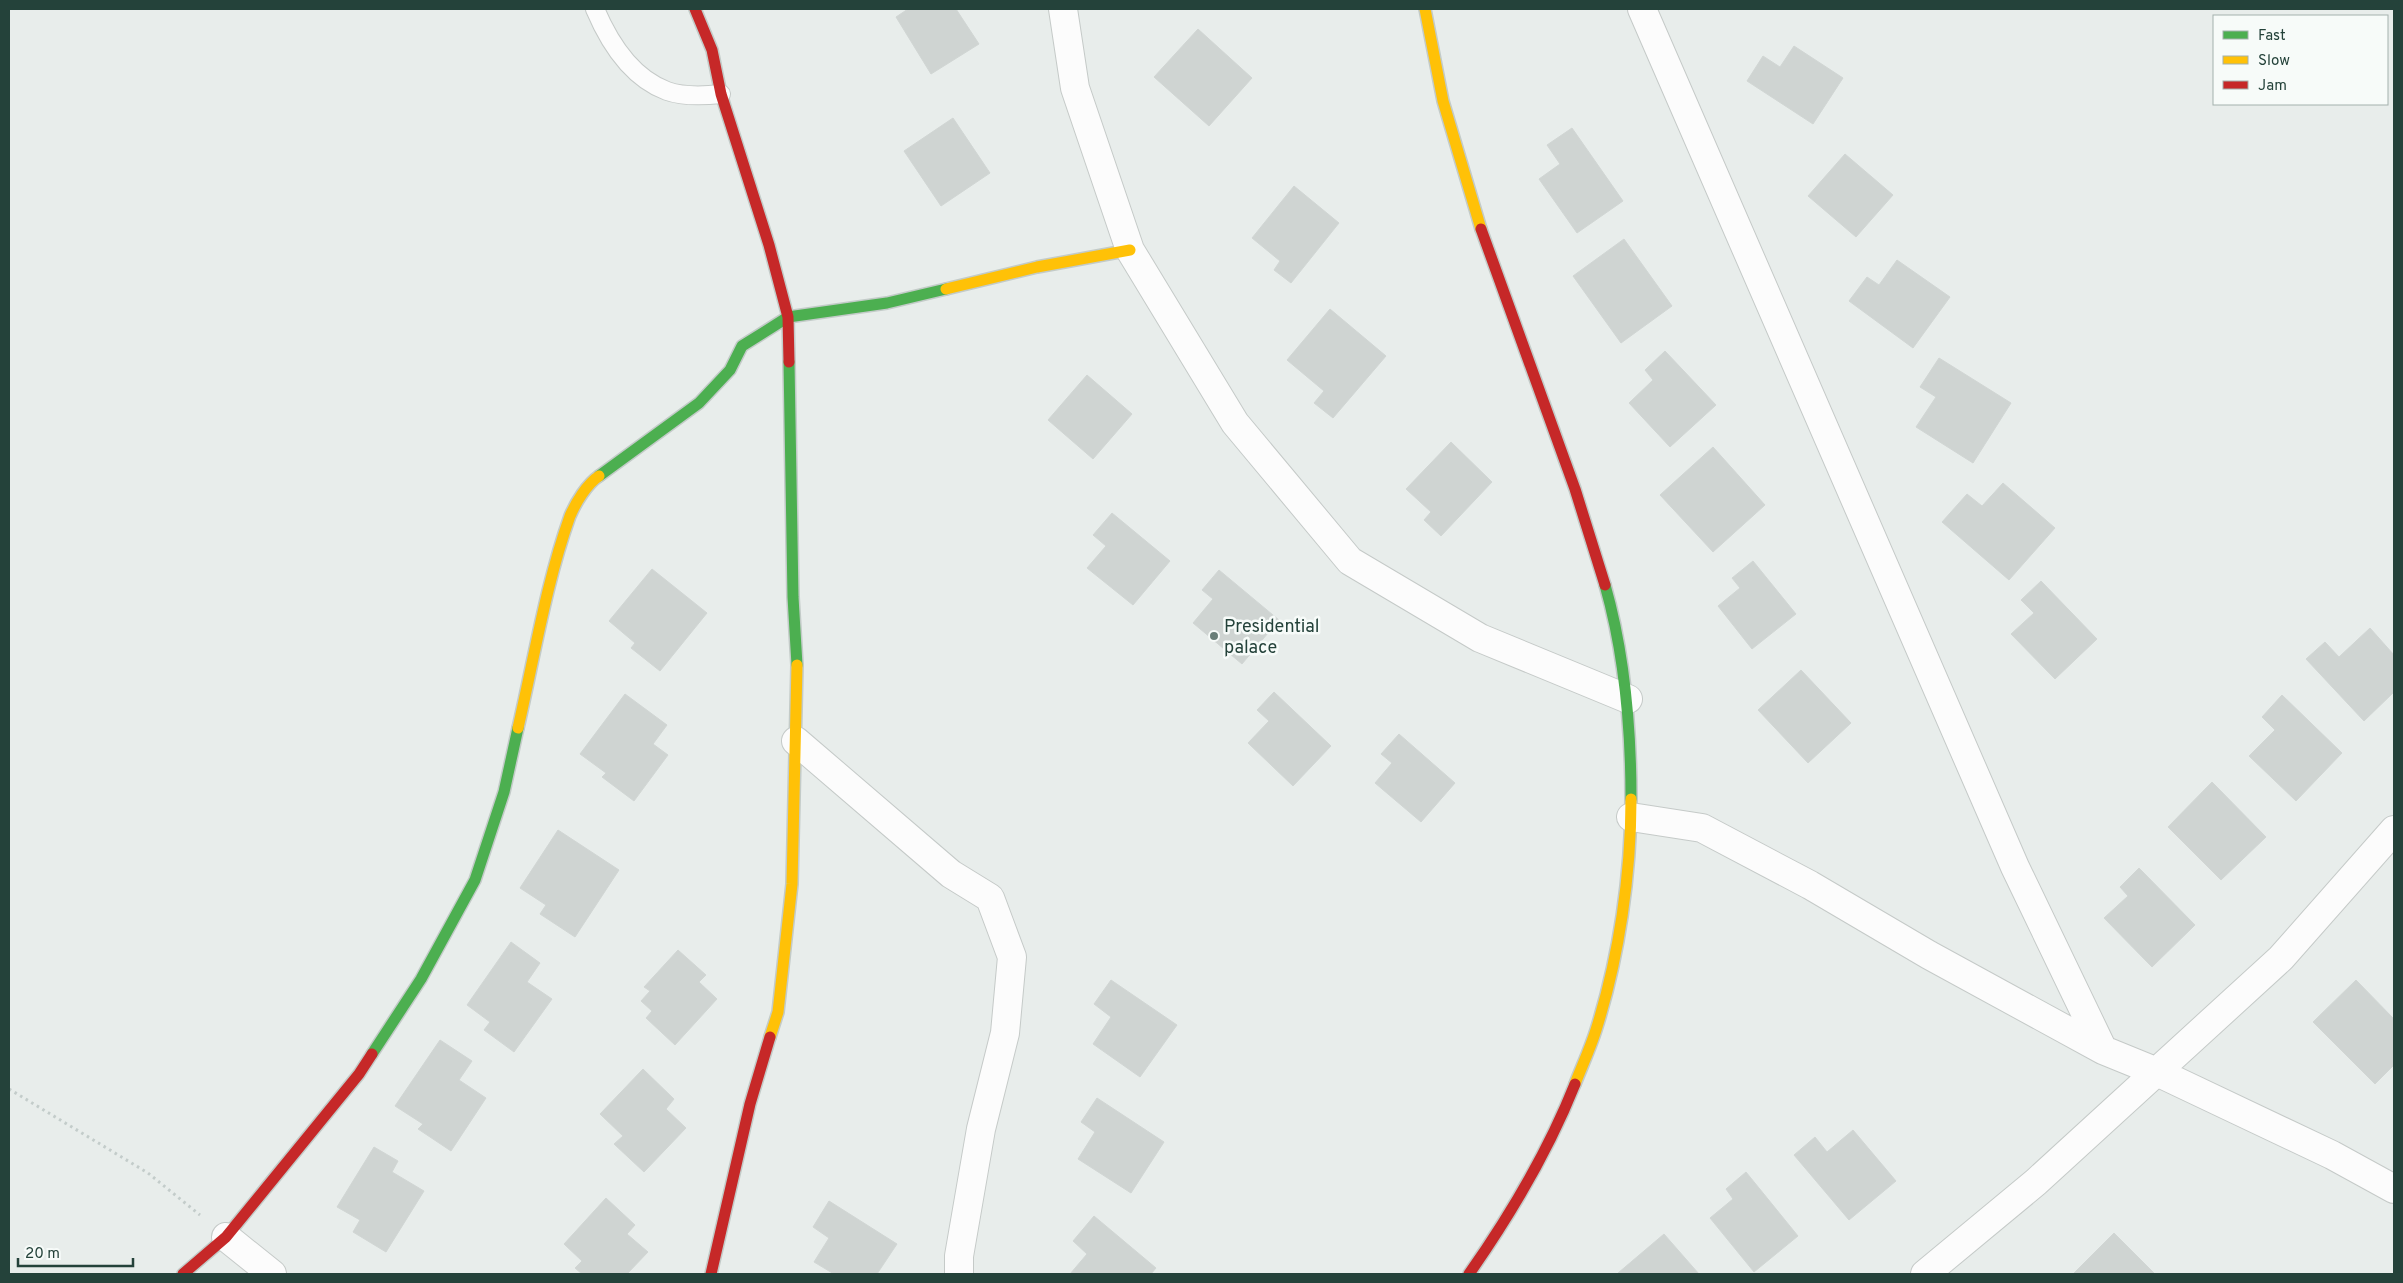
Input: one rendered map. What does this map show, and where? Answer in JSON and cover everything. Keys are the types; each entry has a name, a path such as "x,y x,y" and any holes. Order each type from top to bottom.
{"street":[{"path":"695,9 712,50 721,94 769,245 788,318 793,597 797,659 792,884 778,1012 750,1104 712,1274"},
{"path":"1063,9 1075,88 1130,250 1235,423 1350,561 1480,638 1628,699"},
{"path":"1426,9 1442,98 1472,201 1507,305 1578,496 1610,604 1628,699 1631,817 1621,921 1599,1021 1573,1091 1539,1164 1496,1237 1469,1274"},
{"path":"1642,9 2007,849 2103,1050"},
{"path":"183,1274 226,1237 358,1074 421,979 474,880 504,792 555,567 571,514 591,481 699,403 730,370 742,346 788,318 887,303 1037,267 1130,250"},
{"path":"796,741 951,874 990,898 1012,957 1005,1033 981,1130 960,1256 959,1274"},
{"path":"1631,817 1702,828 1810,885 1929,955 2103,1050 2157,1072 2332,1155 2394,1189"},
{"path":"1925,1274 2036,1182 2281,958 2394,830"},
{"path":"226,1237 272,1274"}],"lane":[{"path":"595,9 602,26 621,56 641,76 667,91 696,96 721,94"}],"path":[{"path":"9,1089 148,1173 226,1237"}],"building":[{"path":"908,9 956,9 979,44 931,74 896,17"},
{"path":"1198,29 1252,78 1209,126 1154,77"},
{"path":"1794,46 1843,78 1813,124 1747,81 1763,56 1780,67"},
{"path":"953,118 990,173 941,206 904,151"},
{"path":"1572,128 1623,201 1577,233 1539,179 1560,164 1547,145"},
{"path":"1845,154 1893,195 1856,237 1808,196"},
{"path":"1294,186 1339,223 1291,283 1274,270 1280,261 1252,238"},
{"path":"1624,239 1672,306 1621,343 1573,276"},
{"path":"1897,260 1950,297 1913,348 1849,301 1867,277 1879,285"},
{"path":"1330,309 1386,356 1333,418 1314,403 1324,391 1287,360"},
{"path":"1665,351 1716,405 1670,447 1629,403 1653,380 1645,370"},
{"path":"1939,358 2011,403 1973,463 1916,427 1936,397 1920,387"},
{"path":"1087,375 1132,414 1093,459 1048,420"},
{"path":"1451,442 1492,482 1441,536 1424,520 1431,512 1406,489"},
{"path":"1713,447 1765,505 1713,552 1660,495"},
{"path":"2003,483 2055,528 2009,580 1942,522 1967,494 1982,506"},
{"path":"1112,513 1170,561 1133,605 1087,568 1106,546 1093,535"},
{"path":"1753,561 1796,614 1752,649 1718,606 1740,588 1732,578"},
{"path":"652,569 707,613 660,671 631,648 635,643 609,621"},
{"path":"1219,570 1279,620 1242,664 1193,623 1213,599 1202,590"},
{"path":"2041,581 2097,639 2055,679 2011,634 2034,613 2021,600"},
{"path":"2370,628 2394,655 2394,692 2364,721 2306,659 2325,642 2339,657"},
{"path":"1801,670 1851,723 1808,763 1758,710"},
{"path":"1274,692 1331,746 1293,786 1248,743 1269,721 1257,710"},
{"path":"625,694 667,725 653,744 668,755 634,801 602,777 606,773 580,754"},
{"path":"2282,695 2342,753 2296,801 2249,756 2275,730 2262,717"},
{"path":"1399,734 1455,783 1421,822 1375,783 1392,763 1381,754"},
{"path":"2212,782 2266,837 2221,880 2168,827"},
{"path":"558,830 619,870 575,937 540,914 546,905 520,888"},
{"path":"2139,868 2195,925 2152,967 2104,918 2128,896 2120,887"},
{"path":"511,942 540,963 527,982 552,999 514,1052 484,1030 490,1022 467,1005"},
{"path":"678,950 706,975 699,982 717,999 675,1045 646,1018 652,1011 641,1001 650,991 644,987"},
{"path":"1111,980 1177,1025 1140,1077 1093,1044 1111,1017 1094,1004"},
{"path":"2356,980 2394,1019 2394,1065 2375,1084 2313,1022"},
{"path":"440,1040 472,1061 459,1080 486,1098 451,1151 418,1129 423,1124 395,1106"},
{"path":"643,1069 674,1099 666,1109 686,1128 644,1172 614,1144 623,1136 600,1114"},
{"path":"1097,1098 1164,1142 1131,1193 1078,1159 1095,1132 1081,1122"},
{"path":"1853,1130 1896,1181 1849,1220 1794,1155 1815,1137 1827,1152"},
{"path":"374,1147 398,1161 392,1172 424,1191 386,1252 353,1232 360,1220 337,1207"},
{"path":"1746,1172 1798,1236 1754,1272 1710,1218 1733,1199 1726,1189"},
{"path":"606,1198 635,1225 627,1234 648,1252 627,1274 582,1274 575,1268 582,1261 564,1244"},
{"path":"829,1201 897,1244 877,1274 834,1274 814,1262 829,1238 813,1227"},
{"path":"1094,1216 1156,1268 1151,1274 1070,1274 1087,1254 1073,1241"},
{"path":"2114,1233 2155,1274 2073,1274"},
{"path":"1664,1234 1699,1274 1618,1273"}],"traffic: fast":[{"path":"599,476 699,403 730,370 742,346 788,317 887,303 946,289"},
{"path":"789,362 793,597 797,665"},
{"path":"1605,585 1618,638 1622,664 1630,745 1631,799"},
{"path":"372,1054 421,979 475,880 504,792 518,728"}],"traffic: slow":[{"path":"1425,9 1443,101 1481,229"},
{"path":"946,289 1037,267 1130,250"},
{"path":"518,728 547,594 570,516 586,488 599,476"},
{"path":"770,1037 778,1012 792,884 797,665"},
{"path":"1575,1084 1596,1030 1617,945 1629,857 1631,799"}],"traffic: jam":[{"path":"695,9 712,50 721,94 769,245 788,317 789,362"},
{"path":"1481,229 1575,489 1605,585"},
{"path":"711,1274 750,1104 770,1037"},
{"path":"183,1274 226,1237 359,1074 372,1054"},
{"path":"1469,1274 1528,1182 1553,1134 1575,1084"}],"place":[{"name":"Presidential palace","path":"1214,636"}]}
